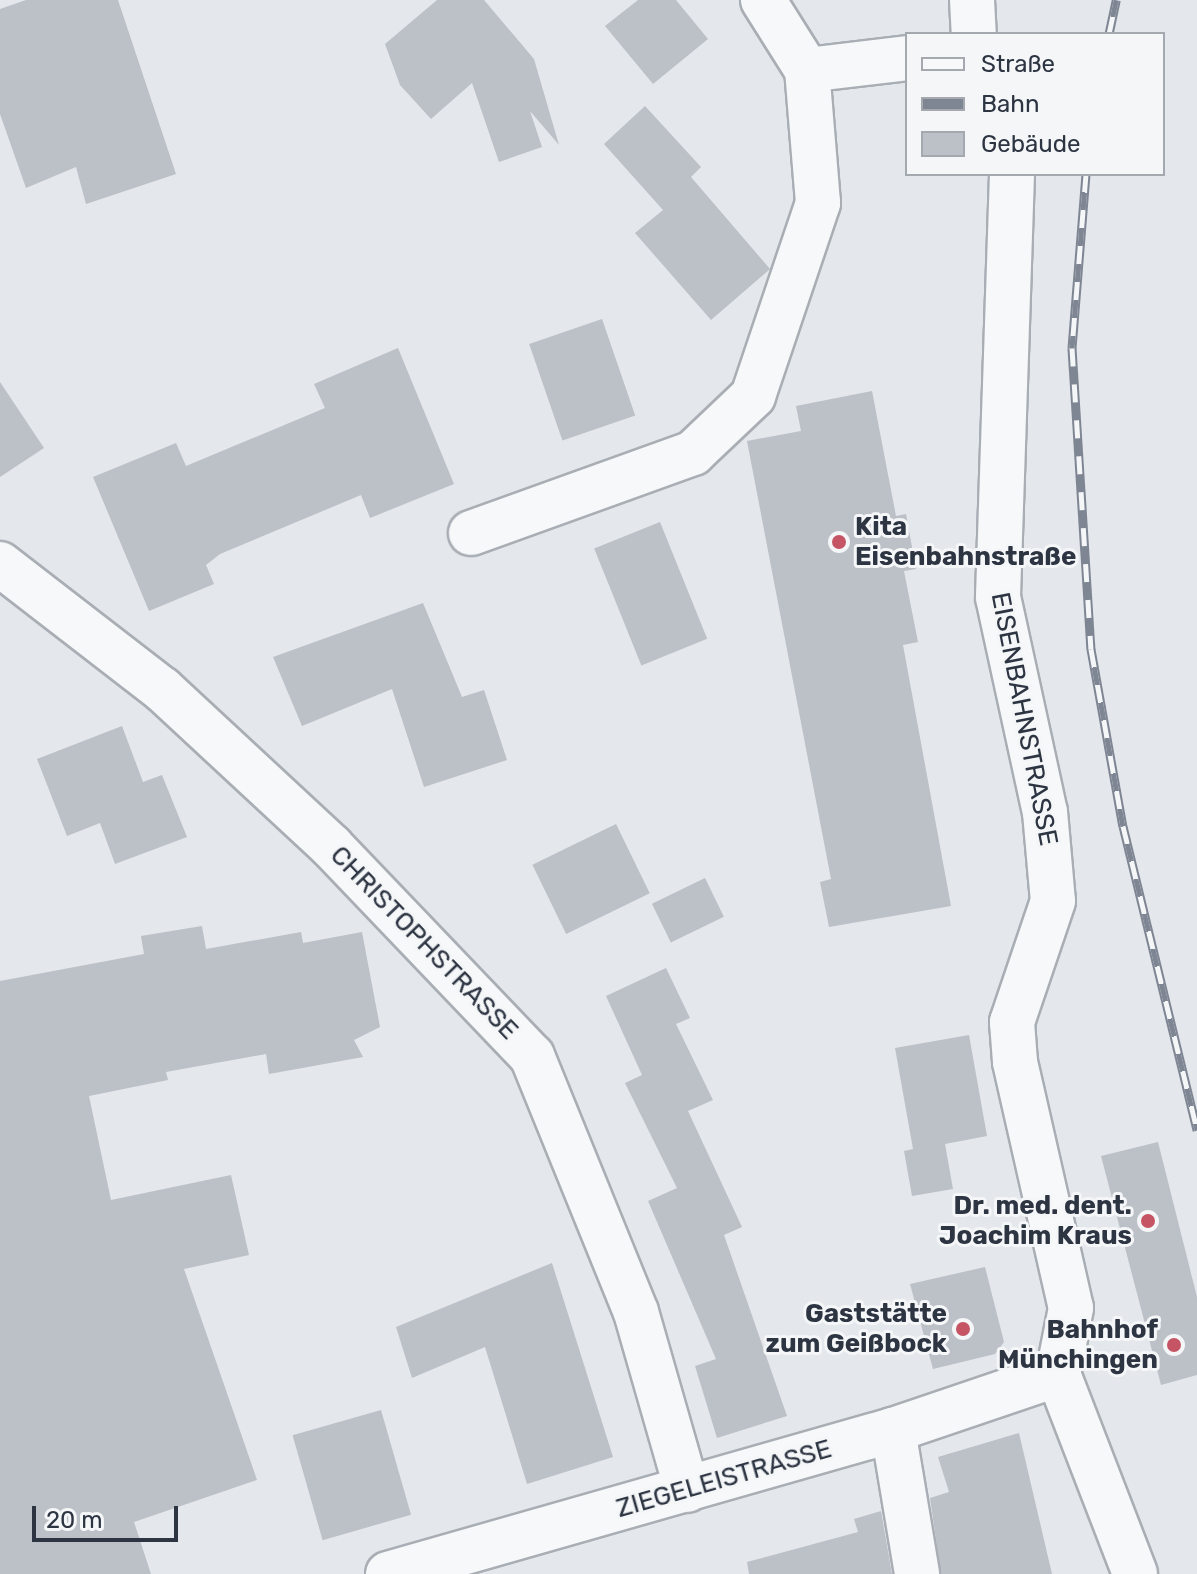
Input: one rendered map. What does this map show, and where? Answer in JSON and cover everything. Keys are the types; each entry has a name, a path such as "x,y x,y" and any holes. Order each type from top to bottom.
{"street":[{"path":"471,533 693,453 753,396 818,203 807,70 763,0"},
{"path":"972,0 974,32"},
{"path":"807,70 905,58"},
{"name":"EISENBAHNSTRASSE","path":"1012,176 998,597 1045,812 1053,901 1012,1022 1071,1308 1058,1374"},
{"name":"CHRISTOPHSTRASSE","path":"0,564 162,689 364,879 532,1056 636,1312 687,1490"},
{"path":"1058,1374 1135,1574"},
{"name":"ZIEGELEISTRASSE","path":"388,1574 466,1564 687,1490 893,1430 1058,1374"},
{"path":"893,1430 917,1574"}],"building":[{"path":"26,0 118,0 176,174 86,204 76,167 26,188 0,114 0,9"},
{"path":"437,0 484,0 534,59 559,145 530,111 542,147 499,162 472,83 431,119 400,85 385,44"},
{"path":"638,0 676,0 708,39 653,84 605,26"},
{"path":"645,106 701,167 691,177 770,269 711,320 635,233 663,210 604,144"},
{"path":"602,319 635,415 562,441 529,344"},
{"path":"398,348 454,484 370,518 361,495 220,554 206,565 214,584 149,611 93,477 176,443 186,466 325,408 314,384"},
{"path":"0,382 44,448 0,477"},
{"path":"872,391 896,516 906,514 916,569 904,571 918,642 903,645 951,906 829,927 820,882 831,879 747,441 801,431 796,406"},
{"path":"660,522 707,639 641,665 594,549"},
{"path":"423,603 462,697 484,690 507,760 424,787 392,689 302,726 273,657"},
{"path":"122,726 143,782 162,775 187,837 115,864 100,823 67,836 37,759"},
{"path":"616,824 650,893 566,934 532,865"},
{"path":"705,878 724,917 671,943 652,904"},
{"path":"202,926 206,949 301,932 303,943 362,932 380,1027 354,1040 363,1057 269,1074 266,1054 166,1072 168,1080 89,1096 111,1200 231,1175 249,1255 184,1269 257,1480 134,1522 151,1574 0,1574 0,981 144,954 141,936"},
{"path":"666,968 690,1018 676,1024 713,1100 688,1111 742,1227 724,1235 787,1416 717,1438 695,1366 716,1359 648,1201 677,1188 625,1083 642,1075 606,996"},
{"path":"969,1035 987,1136 945,1144 953,1189 912,1196 904,1151 913,1149 895,1048"},
{"name":"Dr. med. dent. Joachim Kraus","path":"1158,1142 1197,1297 1197,1375 1161,1385 1101,1156"},
{"path":"552,1263 613,1457 527,1484 485,1347 412,1378 396,1327"},
{"path":"985,1267 1004,1342 995,1354 933,1369 910,1284"},
{"path":"381,1410 411,1515 323,1540 293,1435"},
{"path":"1019,1433 1052,1574 941,1574 930,1498 949,1492 938,1457"},
{"path":"881,1511 892,1574 749,1574 747,1562 858,1532 854,1519"}],"railway":[{"path":"1109,32 1116,0"},
{"path":"1086,176 1072,348 1091,649 1123,826 1197,1130"}],"place":[{"name":"Kita Eisenbahnstraße","path":"839,542"},
{"name":"Dr. med. dent. Joachim Kraus","path":"1148,1221"},
{"name":"Gaststätte zum Geißbock","path":"963,1329"},
{"name":"Bahnhof Münchingen","path":"1174,1345"}]}
